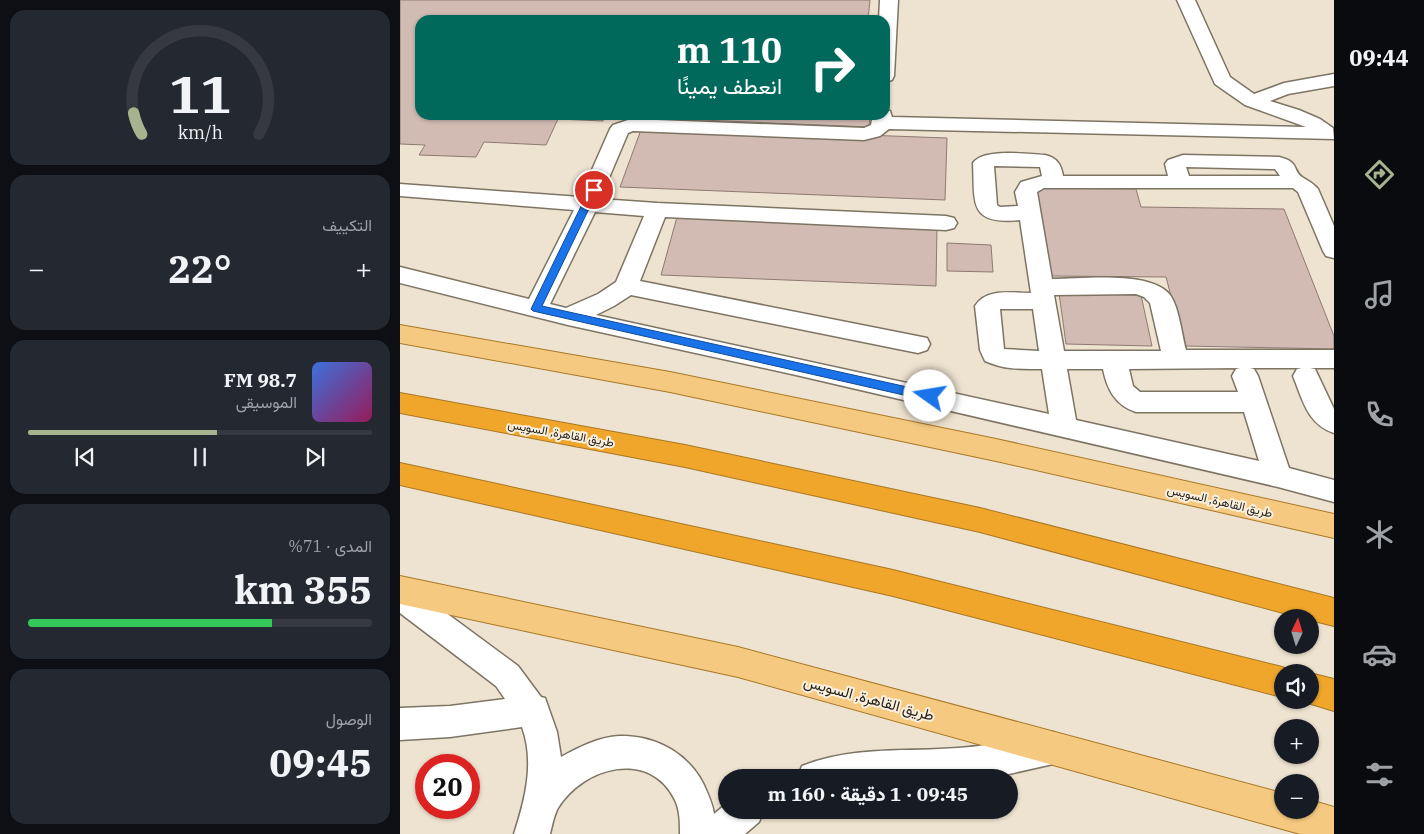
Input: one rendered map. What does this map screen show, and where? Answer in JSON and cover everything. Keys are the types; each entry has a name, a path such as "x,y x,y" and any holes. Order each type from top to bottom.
{"highway":[{"name":"طريق القاهرة, السويس","path":"400,404 685,456 980,520 1334,612"},
{"path":"400,474 893,583 1274,680"},
{"path":"1238,587 1334,602"},
{"path":"1319,691 1334,695"}],"main road":[{"name":"طريق القاهرة, السويس","path":"400,334 670,382 996,450 1334,526"},
{"name":"طريق القاهرة, السويس","path":"400,590 738,662 1334,825"}],"street":[{"path":"888,15 889,0"},
{"path":"1186,0 1222,80 1252,100 1313,123 1331,137"},
{"path":"1252,100 1284,89 1334,80"},
{"path":"890,119 1331,137"},
{"path":"536,309 587,205 620,129 624,126 864,134 880,128 883,120"},
{"path":"1030,212 994,213 986,207 983,163 990,160 1045,161 1051,166 1054,182"},
{"path":"1064,427 1026,192 1028,187 1034,183 1298,182 1307,190 1334,251"},
{"path":"400,190 657,210 946,223"},
{"path":"568,317 606,300 626,286 657,210"},
{"path":"400,275 568,317 796,366 1278,476 1334,491"},
{"path":"626,286 918,344"},
{"path":"1176,359 1160,300 1152,290 1138,286 1043,294 996,301 987,306 992,350 1000,358 1006,360 1054,368 1116,368 1245,376 1334,376"},
{"path":"1116,368 1176,359 1334,359"},
{"path":"1116,368 1124,394 1136,402 1254,402"},
{"path":"1245,376 1278,476"},
{"path":"1306,376 1322,414 1334,423"},
{"path":"400,596 507,676 533,709 545,753 545,776 542,801 532,834"},
{"path":"400,724 456,722 533,709"},
{"path":"857,769 962,764 1053,748"},
{"path":"542,801 556,783 574,768 594,758 614,753 635,753 655,758 672,766 685,780 694,799 699,819 698,834"},
{"path":"717,834 736,819"}],"building":[{"path":"400,0 870,0 868,15 415,15 415,120 558,120 546,145 484,142 476,157 419,155 425,145 400,144"},
{"path":"701,120 870,120 869,127"},
{"path":"642,127 947,138 945,200 620,187"},
{"path":"1037,188 1136,189 1141,207 1284,209 1334,336 1334,349 1184,346 1166,277 1050,276"},
{"path":"677,217 937,227 936,286 661,275"},
{"path":"947,243 991,245 993,272 947,271"},
{"path":"1059,293 1141,295 1152,346 1066,344"}],"route":[{"path":"594,190 536,309 930,396"}]}
